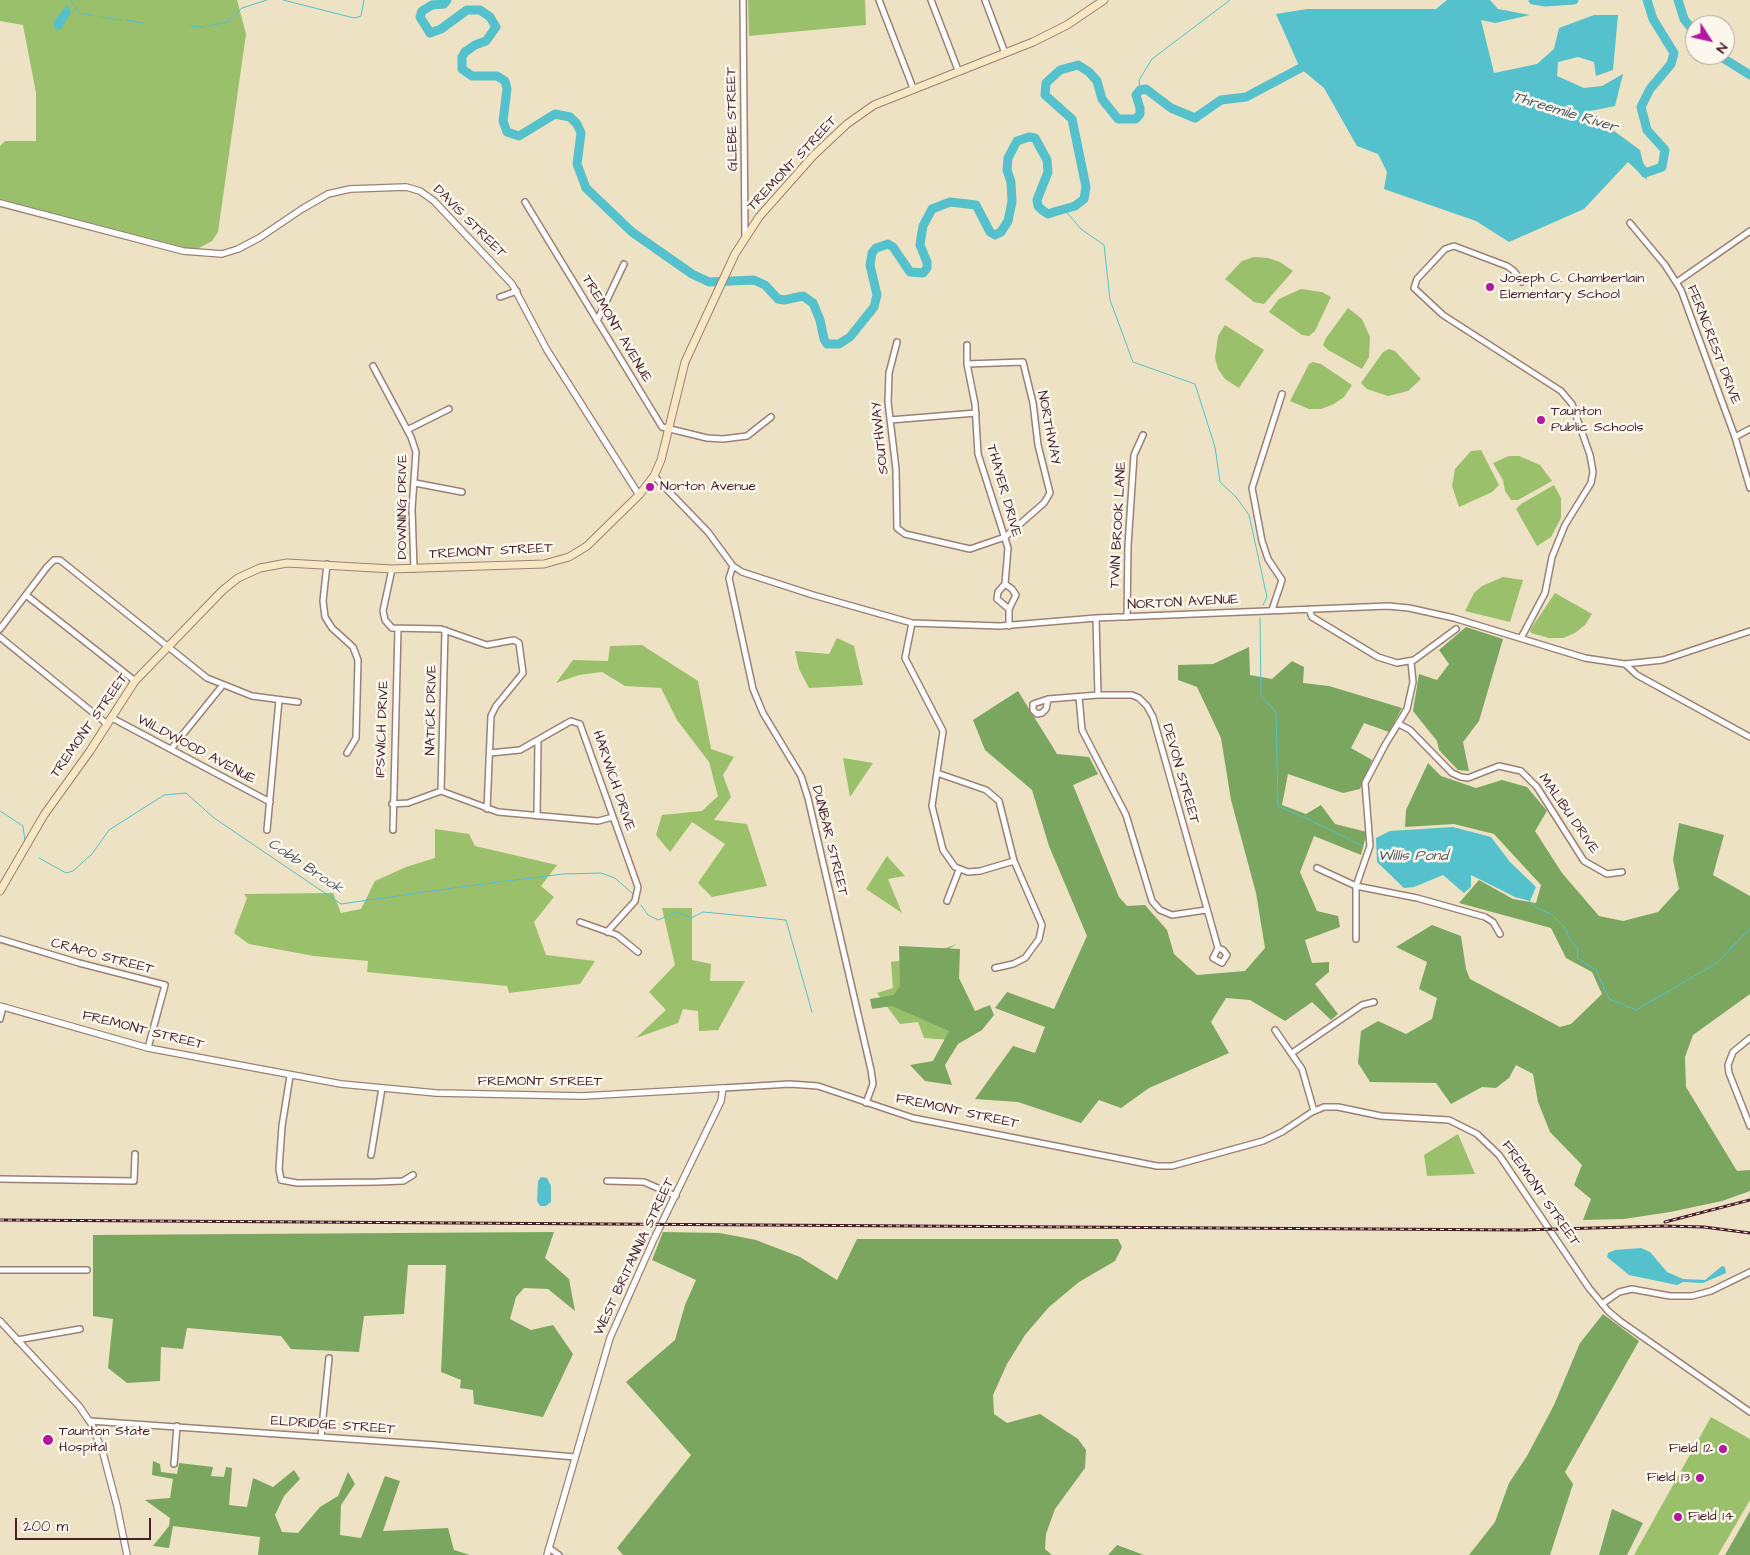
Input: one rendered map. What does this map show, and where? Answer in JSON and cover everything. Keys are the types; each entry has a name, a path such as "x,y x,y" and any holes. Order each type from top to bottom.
{"main road":[{"name":"TREMONT STREET","path":"0,891 44,815 110,721 135,681 223,590 242,576 282,564 327,564 392,569 531,565 563,560 582,550 597,538 639,495 654,476 685,362 716,293 745,237 784,187 840,129 874,105 1058,30 1104,0"}],"street":[{"name":"GLEBE STREET","path":"743,0 745,237"},
{"path":"878,0 913,88"},
{"path":"931,0 958,70"},
{"path":"985,0 1005,53"},
{"name":"DAVIS STREET","path":"0,203 184,251 222,254 238,249 259,238 328,194 350,189 406,187 420,191 434,201 503,273 517,291 547,350 639,495"},
{"name":"TREMONT AVENUE","path":"525,202 660,425 668,430"},
{"name":"FERNCREST DRIVE","path":"1630,223 1677,282 1735,437 1750,488"},
{"path":"1677,282 1750,231"},
{"path":"1521,638 1545,593 1552,557 1564,525 1591,483 1593,465 1568,398 1548,381 1443,315 1414,290 1417,279 1448,247 1461,248 1507,266 1514,271 1522,282"},
{"path":"597,320 624,264"},
{"path":"500,297 517,291"},
{"name":"SOUTHWAY","path":"897,342 888,381 890,420 897,472 896,521 900,532 968,549 1005,537"},
{"name":"THAYER DRIVE","path":"967,345 966,364 976,412 979,458 1005,537 1008,554 1005,584 998,592 997,599 1009,609"},
{"name":"NORTHWAY","path":"966,364 1023,362 1033,403 1038,445 1049,487 1048,498 1005,537"},
{"name":"DOWNING DRIVE","path":"373,366 407,430 416,452 412,509 414,569"},
{"path":"1272,610 1282,580 1268,559 1262,542 1252,488 1282,394"},
{"path":"407,430 449,410"},
{"path":"890,420 976,412"},
{"path":"668,430 707,438 743,437 755,431 771,417"},
{"path":"1735,437 1750,430"},
{"name":"TWIN BROOK LANE","path":"1127,617 1128,546 1134,455 1143,435"},
{"name":"NORTON AVENUE","path":"654,476 708,532 733,566 751,577 912,623 956,626 1009,626 1096,618 1272,610 1402,607 1459,619 1585,658 1625,664 1663,660 1750,632"},
{"path":"415,483 462,492"},
{"path":"0,629 50,563 58,559 169,646 196,670 222,686 252,696 298,702"},
{"path":"327,564 323,601 325,617 332,628 354,647 358,660 356,738 347,753"},
{"name":"DUNBAR STREET","path":"733,566 729,578 753,688 763,713 801,776 808,798 871,1070 872,1088 866,1103"},
{"path":"392,569 383,615 388,624 398,629 445,630 483,644 515,640 520,643 524,672 493,710 487,809"},
{"name":"THAYER DRIVE","path":"1005,584 1016,595 1009,609 1009,626"},
{"path":"26,594 135,681"},
{"path":"1309,609 1312,617 1378,657 1397,663 1411,662 1456,628"},
{"path":"1096,618 1098,695"},
{"path":"912,623 906,658 943,731 932,802 944,854 959,870 980,871 1014,861"},
{"name":"IPSWICH DRIVE","path":"393,830 392,804 398,629"},
{"name":"NATICK DRIVE","path":"441,791 445,630"},
{"name":"WILDWOOD AVENUE","path":"0,637 110,721 171,749 270,802"},
{"path":"1356,939 1356,886 1370,846 1365,792 1366,778 1385,744 1406,714 1413,682 1411,662"},
{"path":"1625,664 1637,675 1750,737"},
{"path":"171,749 222,686"},
{"name":"DEVON STREET","path":"1048,700 1098,695 1132,695 1142,700 1149,710 1218,948"},
{"path":"1079,697 1082,730 1126,814 1152,901 1160,910 1172,915 1206,910"},
{"path":"267,830 279,700"},
{"name":"HARWICH DRIVE","path":"490,753 520,750 571,721 579,723 638,889 635,901 607,932"},
{"name":"MALIBU DRIVE","path":"1400,724 1410,730 1452,773 1461,777 1468,778 1499,766 1521,771 1537,787 1584,861 1607,874 1622,872"},
{"path":"537,816 538,741"},
{"path":"937,773 986,790 997,798 1004,815 1014,861 1040,917 1042,928 1037,943 1026,958 1013,964 995,968"},
{"path":"392,804 408,803 441,791 487,809 537,816 598,821 613,817"},
{"path":"1317,868 1356,886 1417,898 1485,917 1493,922 1500,934"},
{"path":"947,901 959,870"},
{"path":"580,922 622,937 638,952"},
{"name":"CRAPO STREET","path":"0,938 71,961 165,984 148,1048"},
{"path":"1292,1054 1362,1004 1374,1002"},
{"path":"0,1019 1,1007"},
{"name":"FREMONT STREET","path":"1,1007 148,1048 290,1076 382,1088 455,1094 583,1096 814,1085 913,1118 1161,1166 1182,1163 1263,1141 1282,1132 1314,1111 1327,1107 1338,1107 1377,1116 1442,1118 1457,1122 1473,1131 1499,1155 1602,1304 1620,1321 1750,1412"},
{"path":"1275,1030 1302,1069 1314,1111"},
{"path":"1750,1038 1733,1052 1728,1065 1729,1073 1750,1126"},
{"path":"290,1076 282,1126 279,1169 281,1180 296,1183 403,1181 413,1175"},
{"path":"371,1155 382,1088"},
{"name":"WEST BRITANNIA STREET","path":"549,1553 575,1457 612,1334 721,1101 723,1088"},
{"path":"0,1179 134,1181 135,1154"},
{"path":"607,1182 644,1182 676,1196"},
{"path":"0,1270 87,1270"},
{"path":"1602,1304 1614,1295 1632,1289 1670,1296 1692,1296 1711,1291 1750,1272"},
{"path":"0,1321 79,1406 90,1421 103,1453 127,1555"},
{"path":"17,1340 80,1329"},
{"path":"321,1437 329,1358"},
{"name":"ELDRIDGE STREET","path":"90,1421 575,1457"},
{"path":"174,1464 177,1426"},
{"path":"549,1553 559,1555"}],"green space":[{"path":"0,0 237,0 246,34 218,232 212,241 195,250 0,201 0,146 5,141 36,141 36,93 23,25 0,21"},
{"path":"748,0 865,0 866,25 749,36"},
{"path":"1254,257 1268,258 1280,262 1293,271 1264,304 1254,302 1225,279 1242,261"},
{"path":"1301,289 1322,292 1331,297 1315,331 1309,336 1302,335 1269,312 1279,299"},
{"path":"1348,308 1362,319 1370,337 1369,357 1362,369 1328,350 1323,345"},
{"path":"1225,325 1264,350 1239,388 1225,379 1218,369 1215,358 1218,336"},
{"path":"1389,349 1395,351 1421,379 1408,391 1388,396 1367,389 1361,383 1383,352"},
{"path":"1313,362 1321,364 1352,385 1344,397 1334,404 1321,409 1309,409 1290,401 1309,364"},
{"path":"1481,450 1499,485 1492,492 1459,507 1452,486 1455,469 1471,451"},
{"path":"1509,456 1519,456 1540,465 1552,481 1518,500 1511,500 1505,491 1503,480 1493,463"},
{"path":"1554,485 1561,498 1561,518 1551,537 1537,546 1516,509 1521,504"},
{"path":"1503,577 1523,580 1510,622 1465,611 1474,593 1482,586"},
{"path":"1555,593 1592,614 1585,625 1575,633 1563,638 1549,638 1531,633 1530,630"},
{"path":"1466,627 1503,639 1479,721 1463,742 1469,771 1458,770 1439,750 1437,741 1413,711 1419,674 1437,680 1449,664 1439,650"},
{"path":"837,638 854,646 863,685 809,688 799,669 795,651 829,654"},
{"path":"642,645 698,681 711,749 734,757 723,775 731,797 714,820 747,824 767,886 712,897 698,883 725,844 692,822 670,852 656,835 662,815 702,811 718,796 709,762 677,720 661,688 625,686 602,672 579,675 556,683 573,660 608,661 610,646"},
{"path":"1249,647 1250,675 1272,679 1292,661 1304,667 1303,683 1329,686 1402,708 1389,732 1364,723 1351,748 1372,760 1360,789 1343,793 1288,774 1282,805 1306,814 1321,805 1335,824 1367,832 1361,855 1314,836 1300,872 1317,911 1338,916 1340,927 1305,940 1312,963 1329,962 1329,972 1315,984 1338,1014 1331,1020 1312,1002 1285,1021 1250,1000 1226,998 1211,1022 1229,1053 1149,1088 1121,1108 1099,1100 1081,1123 1018,1102 975,1099 1013,1046 1035,1053 1045,1027 995,1008 1007,992 1054,1009 1087,936 1049,846 1032,790 985,750 973,720 1018,691 1057,754 1089,757 1098,774 1073,785 1119,897 1127,906 1145,905 1167,930 1174,954 1197,975 1245,971 1265,948 1256,893 1231,800 1221,738 1197,687 1178,680 1178,665 1213,664"},
{"path":"843,758 873,763 850,797"},
{"path":"1428,763 1441,776 1476,788 1502,780 1527,787 1547,811 1535,831 1562,873 1599,916 1623,921 1658,912 1679,889 1673,860 1679,823 1724,835 1713,875 1750,896 1750,994 1693,1035 1685,1057 1686,1087 1737,1171 1750,1170 1750,1191 1722,1201 1670,1212 1624,1219 1583,1220 1591,1199 1574,1185 1582,1165 1550,1132 1538,1102 1533,1074 1516,1065 1509,1078 1496,1088 1482,1087 1451,1104 1436,1083 1370,1082 1358,1063 1361,1031 1378,1021 1406,1034 1432,1019 1437,998 1419,989 1427,962 1396,947 1432,925 1461,936 1466,969 1470,979 1560,1027 1571,1024 1602,994 1592,972 1566,958 1551,928 1459,903 1479,880 1513,899 1536,903 1541,885 1494,834 1454,824 1405,827 1406,810"},
{"path":"435,829 469,834 475,846 557,865 541,886 554,897 534,922 546,955 595,961 580,984 509,993 507,986 367,972 368,961 314,956 249,944 234,933 247,898 244,894 333,893 341,913 361,909 375,881 406,867 435,858"},
{"path":"887,856 905,876 888,879 902,913 866,889"},
{"path":"662,908 692,908 692,960 711,964 710,981 745,981 718,1030 699,1031 698,1011 683,1009 678,1023 636,1038 666,1010 649,992 675,965"},
{"path":"957,944 921,966 943,980 952,1040 924,1038 918,1022 900,1024 877,993 893,988 891,962 917,958"},
{"path":"899,946 960,949 959,978 975,1011 990,1005 994,1015 982,1030 958,1044 945,1065 952,1085 925,1081 910,1065 933,1061 949,1031 892,1006 872,1009 870,999 894,995 900,986"},
{"path":"1458,1134 1475,1174 1427,1176 1424,1155"},
{"path":"554,1232 545,1258 569,1279 575,1311 548,1289 524,1288 516,1297 510,1319 531,1330 553,1325 573,1354 543,1417 474,1404 473,1390 460,1388 461,1380 441,1372 446,1265 408,1265 404,1314 364,1316 359,1352 291,1349 281,1336 187,1328 183,1349 161,1347 160,1381 127,1383 108,1368 113,1319 93,1316 93,1235"},
{"path":"663,1232 720,1233 756,1240 800,1257 837,1280 857,1239 1118,1239 1122,1247 1115,1261 1079,1282 1049,1307 1025,1335 1007,1364 993,1395 994,1414 1007,1423 1040,1414 1078,1439 1086,1450 1085,1468 1055,1509 1046,1534 1045,1549 1052,1555 623,1555 617,1548 691,1455 626,1382 675,1340 685,1305 696,1280 652,1260"},
{"path":"1603,1314 1639,1341 1565,1472 1573,1484 1550,1555 1469,1555 1495,1522 1509,1483 1527,1456 1554,1405 1580,1343"},
{"path":"1711,1417 1750,1439 1750,1500 1718,1555 1634,1555"},
{"path":"153,1461 160,1464 161,1472 177,1474 179,1463 213,1467 211,1476 224,1477 226,1467 232,1468 229,1505 247,1507 253,1478 273,1487 294,1470 300,1479 284,1496 275,1515 282,1532 298,1533 320,1507 338,1496 348,1472 355,1484 341,1505 340,1535 361,1538 385,1476 400,1481 383,1531 448,1528 454,1550 470,1555 258,1555 260,1537 173,1526 169,1548 153,1546 169,1526 170,1518 145,1500 170,1498 173,1479 152,1475"},
{"path":"1612,1509 1643,1523 1627,1555 1599,1555"},
{"path":"1750,1511 1750,1555 1725,1555"},
{"path":"1117,1545 1144,1555 1108,1555"}],"water":[{"path":"1447,0 1490,0 1498,9 1530,15 1495,23 1481,20 1494,73 1537,64 1554,49 1559,28 1594,15 1618,15 1613,70 1596,76 1594,62 1578,57 1558,62 1557,76 1584,88 1602,86 1623,74 1615,106 1585,112 1588,126 1614,131 1640,150 1647,180 1628,162 1584,209 1509,242 1476,221 1384,189 1387,172 1378,154 1357,146 1324,88 1300,68 1276,14 1307,9 1436,9"},
{"path":"67,5 71,13 61,29 56,30 53,23"},
{"name":"Willis Pond","path":"1453,827 1491,837 1510,862 1536,887 1530,901 1515,897 1471,875 1471,887 1464,893 1443,875 1414,887 1404,888 1377,862 1376,838 1390,831"},
{"path":"541,1177 547,1178 551,1186 551,1202 546,1206 540,1206 537,1201 538,1181"},
{"path":"1641,1248 1650,1252 1667,1272 1683,1279 1705,1280 1722,1266 1725,1267 1726,1273 1703,1283 1683,1282 1677,1285 1629,1275 1607,1257 1608,1253 1615,1250"}],"waterway":[{"path":"71,0 79,13 94,16"},
{"path":"209,26 227,22 242,8 267,0"},
{"path":"283,0 354,18 361,16 364,0"},
{"name":"Threemile River","path":"447,0 444,4 432,5 422,11 420,17 430,33 441,29 467,10 480,10 490,17 496,27 486,41 475,45 465,52 462,57 462,69 472,76 497,76 505,81 507,89 503,121 507,132 519,136 555,114 570,117 577,124 581,133 577,164 586,188 632,232 692,274 709,282 754,280 765,285 778,299 784,300 803,296 813,303 827,344 839,344 850,337 874,307 877,295 870,265 872,253 876,248 888,244 893,247 910,272 923,273 927,268 927,262 920,245 923,226 932,209 950,202 976,205 990,232 995,235 1001,232 1008,221 1012,202 1011,182 1007,170 1008,158 1017,141 1029,137 1035,138 1047,160 1048,172 1037,200 1038,206 1042,210 1048,214 1075,206 1084,199 1086,187 1072,119 1045,95 1046,83 1060,70 1078,65 1089,72 1097,81 1102,99 1118,119 1136,119 1140,114 1136,95 1140,90 1146,89 1171,108 1195,118 1221,100 1246,97 1310,63"},
{"path":"1140,90 1139,80 1152,59 1230,0"},
{"name":"Threemile River","path":"1533,0 1546,2 1574,0"},
{"name":"Threemile River","path":"1639,165 1645,173 1662,167 1665,150 1647,130 1641,107 1650,89 1671,64 1674,53 1653,19 1647,0"},
{"name":"Threemile River","path":"1678,0 1685,20"},
{"path":"100,17 121,20"},
{"path":"126,20 143,23"},
{"path":"190,26 204,27"},
{"name":"Threemile River","path":"1734,65 1750,75"},
{"path":"1064,209 1081,229 1104,245 1110,300 1133,362 1195,384 1215,447 1220,482 1236,497 1249,515 1267,597 1263,605"},
{"path":"1260,618 1261,696 1276,712 1278,806 1363,846"},
{"name":"Cobb Brook","path":"39,858 66,873 73,871 92,854 109,830 164,795 186,793 214,818 341,904 563,874 601,873 615,878 633,894"},
{"name":"Cobb Brook","path":"0,811 23,826 25,841"},
{"path":"1529,901 1537,908 1552,915 1565,928 1570,940 1578,949 1577,958 1596,970 1609,999 1636,1010 1717,963 1750,928"},
{"name":"Cobb Brook","path":"641,905 648,915 658,920 677,912 691,918 703,912 786,920 812,1012"}],"railway":[{"path":"1665,1222 1750,1200"},
{"path":"0,1220 1522,1230 1664,1226 1704,1227 1750,1233"}],"place":[{"name":"Joseph C. Chamberlain Elementary School","path":"1490,287"},
{"name":"Taunton Public Schools","path":"1541,420"},
{"name":"Norton Avenue","path":"650,487"},
{"name":"Taunton State Hospital","path":"48,1440"},
{"name":"Field 12","path":"1723,1449"},
{"name":"Field 13","path":"1700,1478"},
{"name":"Field 14","path":"1678,1517"}]}
